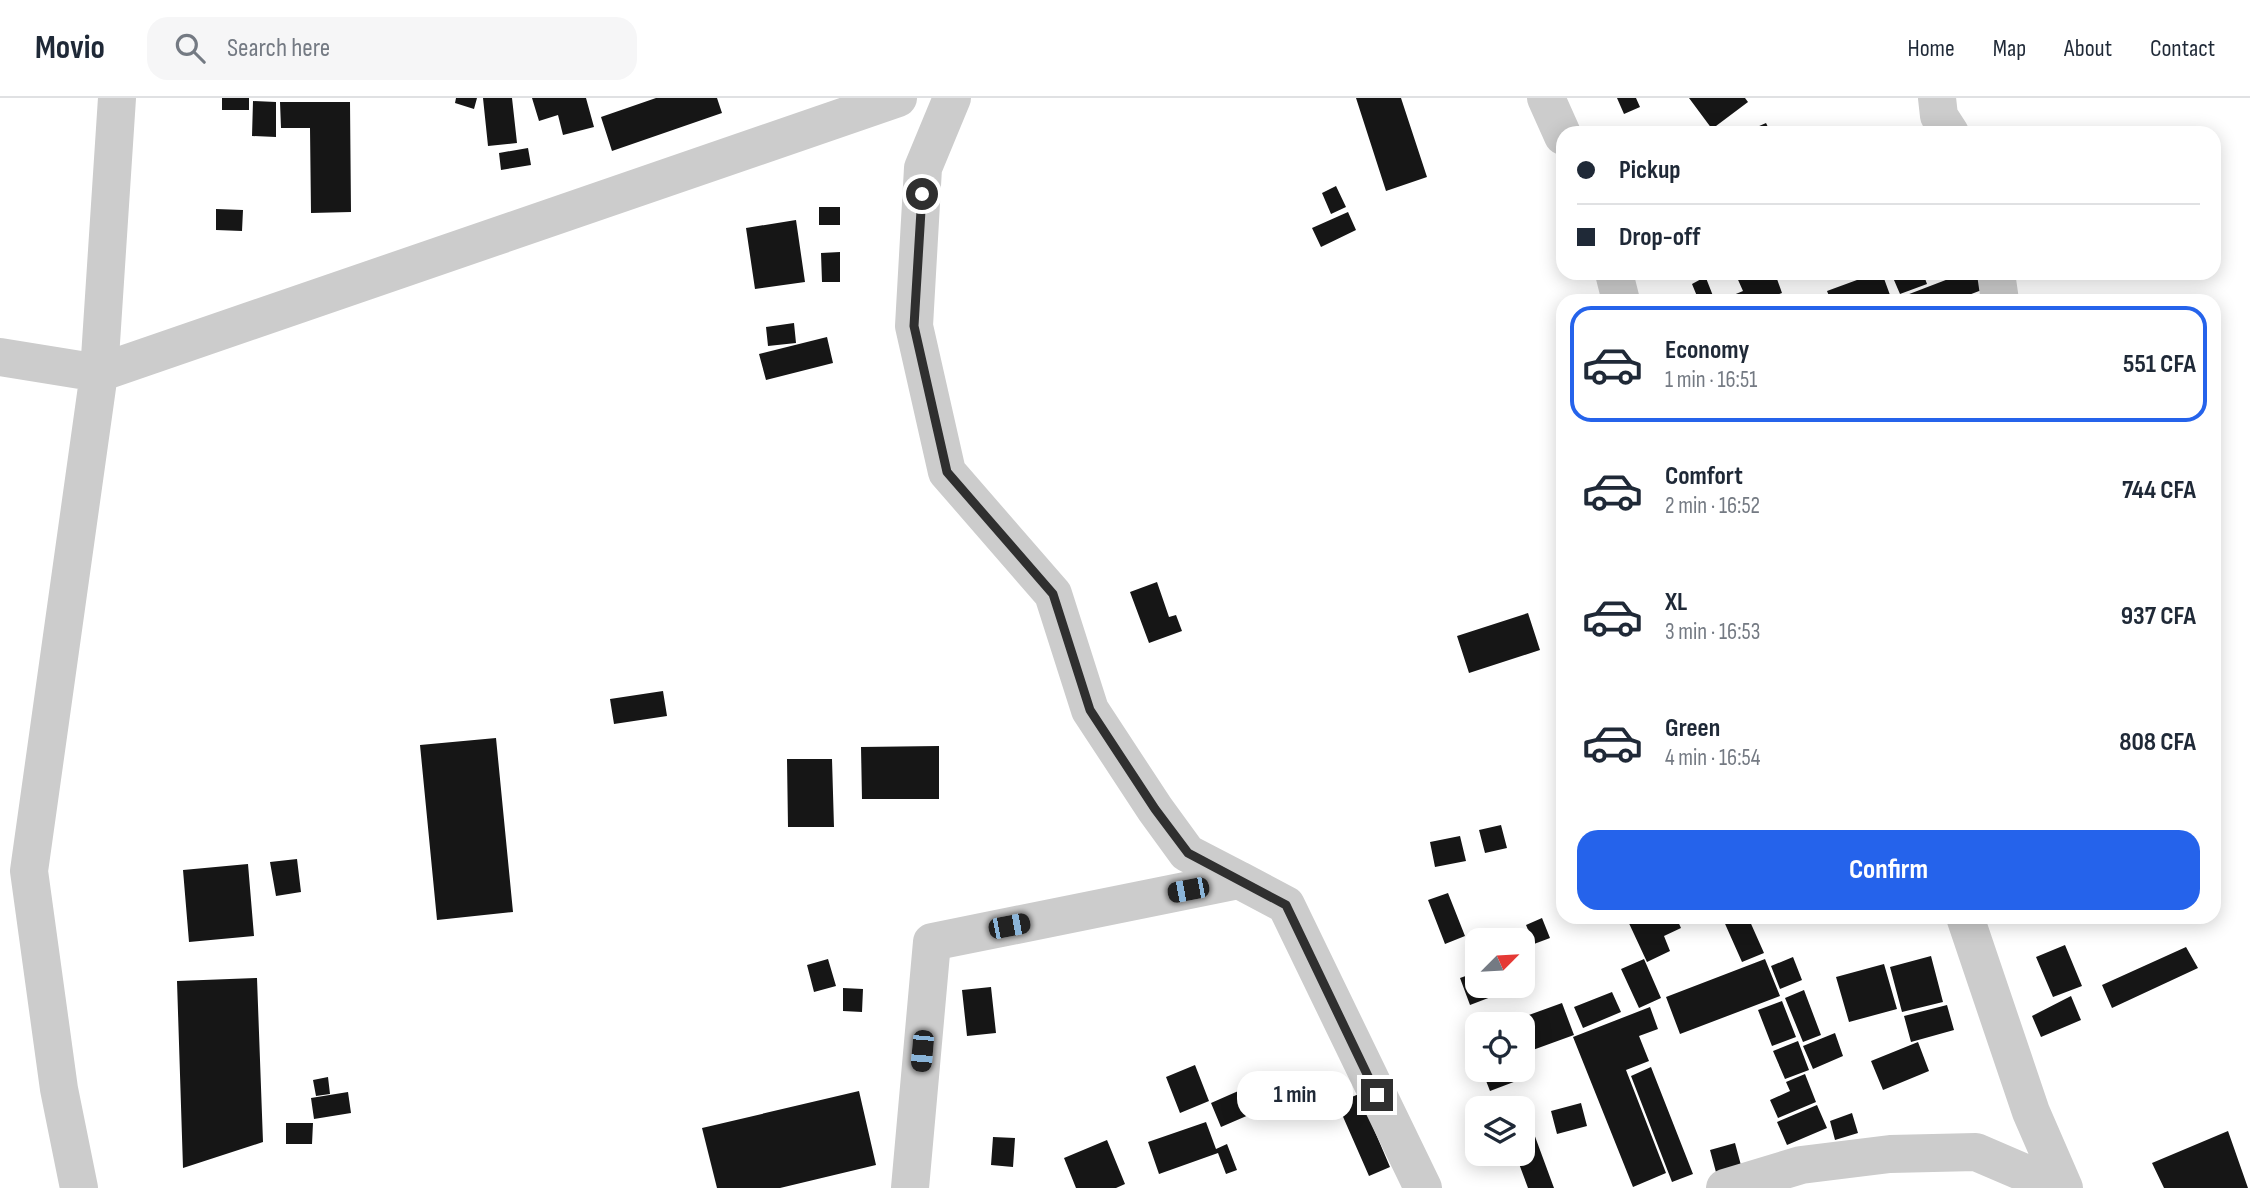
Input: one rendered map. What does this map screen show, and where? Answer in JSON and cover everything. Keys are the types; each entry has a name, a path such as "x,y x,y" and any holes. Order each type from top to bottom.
{"street":[{"path":"79,1188 59,1089 29,871 99,373 117,98"},
{"path":"0,357 99,373 898,98"},
{"path":"952,98 923,168 914,326 947,472 1053,594 1090,710 1155,809 1188,853 1286,905 1423,1188"},
{"path":"1546,98 1559,126"},
{"path":"1937,98 1939,116 1945,126"},
{"path":"910,1188 932,942 1239,880"},
{"path":"1967,924 2031,1112 2062,1188"},
{"path":"1725,1188 1801,1166 1890,1154 1976,1152 2062,1188"}],"building":[{"path":"222,98 249,98 249,110 222,110"},
{"path":"456,98 477,98 474,109 455,103"},
{"path":"483,98 512,98 517,143 488,146"},
{"path":"532,98 586,98 594,127 563,135 558,115 539,121"},
{"path":"656,98 717,98 722,113 612,151 601,117"},
{"path":"1356,98 1401,98 1427,177 1386,191"},
{"path":"1617,98 1636,98 1640,107 1624,114"},
{"path":"1689,98 1745,98 1748,102 1716,126 1710,126"},
{"path":"253,101 276,102 276,137 252,136"},
{"path":"280,102 350,102 351,212 311,213 310,128 281,128"},
{"path":"528,148 531,165 501,170 499,153"},
{"path":"1336,186 1346,207 1331,214 1322,193"},
{"path":"819,207 840,207 840,225 819,225"},
{"path":"216,209 243,210 242,231 216,230"},
{"path":"1348,212 1356,230 1321,247 1312,228"},
{"path":"796,220 805,282 755,289 746,228"},
{"path":"840,252 840,282 822,282 821,253"},
{"path":"1707,280 1712,294 1696,294 1692,284"},
{"path":"1738,280 1777,280 1782,293 1736,294 1743,291"},
{"path":"1857,280 1885,280 1890,294 1828,294 1827,291"},
{"path":"1894,280 1926,280 1927,284 1900,294"},
{"path":"1946,280 1984,280 1987,288 1971,294 1909,294"},
{"path":"794,323 796,343 768,346 766,327"},
{"path":"827,337 833,363 766,380 759,354"},
{"path":"1157,582 1169,617 1176,615 1182,631 1149,643 1130,592"},
{"path":"1528,613 1540,650 1469,673 1457,636"},
{"path":"663,691 667,716 614,724 610,699"},
{"path":"496,738 513,912 437,920 420,745"},
{"path":"939,746 939,799 862,799 861,747"},
{"path":"787,759 832,759 834,827 788,827"},
{"path":"1501,825 1507,848 1485,853 1479,830"},
{"path":"1460,836 1466,861 1435,867 1430,842"},
{"path":"297,859 301,892 276,896 270,862"},
{"path":"248,864 254,936 189,942 183,870"},
{"path":"1448,893 1465,936 1445,944 1428,900"},
{"path":"1542,918 1550,938 1535,944 1535,928 1527,928 1526,925"},
{"path":"1629,924 1679,924 1681,928 1664,936 1670,951 1647,962"},
{"path":"1725,924 1751,924 1764,953 1742,962"},
{"path":"2065,945 2082,986 2053,997 2036,957"},
{"path":"2186,947 2198,968 2112,1008 2102,985"},
{"path":"1931,956 1943,1002 1902,1012 1890,967"},
{"path":"1793,957 1802,980 1780,989 1771,966"},
{"path":"828,959 836,986 814,992 807,965"},
{"path":"1644,959 1661,998 1639,1008 1621,969"},
{"path":"1765,959 1780,996 1680,1034 1666,997"},
{"path":"1884,964 1897,1009 1849,1022 1836,977"},
{"path":"1465,976 1465,992 1460,978"},
{"path":"257,978 263,1142 183,1168 177,981"},
{"path":"991,987 996,1033 967,1036 962,990"},
{"path":"843,988 863,989 862,1012 843,1011"},
{"path":"1804,990 1821,1035 1803,1042 1785,998"},
{"path":"1612,992 1621,1012 1583,1028 1574,1007"},
{"path":"2071,996 2081,1020 2041,1037 2032,1016"},
{"path":"1467,998 1488,998 1470,1005"},
{"path":"1782,1001 1796,1037 1772,1046 1758,1010"},
{"path":"1562,1003 1574,1035 1535,1049 1535,1013"},
{"path":"1947,1005 1954,1030 1911,1042 1904,1016"},
{"path":"1650,1007 1658,1029 1639,1036 1649,1061 1626,1070 1666,1173 1633,1187 1573,1037"},
{"path":"1835,1033 1843,1056 1813,1069 1803,1046"},
{"path":"1798,1041 1809,1070 1785,1079 1773,1051"},
{"path":"1918,1042 1929,1071 1883,1090 1871,1061"},
{"path":"1195,1065 1209,1101 1180,1113 1166,1077"},
{"path":"1651,1067 1693,1174 1672,1182 1631,1076"},
{"path":"1805,1074 1816,1102 1778,1118 1770,1100 1790,1091 1786,1082"},
{"path":"328,1077 330,1094 316,1096 313,1080"},
{"path":"1261,1081 1272,1105 1221,1127 1211,1103"},
{"path":"1486,1082 1514,1082 1490,1091"},
{"path":"859,1091 876,1165 780,1188 717,1188 702,1128"},
{"path":"348,1092 351,1113 314,1119 311,1098"},
{"path":"1359,1094 1390,1167 1369,1176 1337,1103"},
{"path":"1581,1103 1587,1126 1557,1134 1551,1111"},
{"path":"1817,1105 1827,1128 1787,1145 1777,1122"},
{"path":"1852,1113 1858,1133 1835,1140 1830,1121"},
{"path":"1206,1122 1216,1149 1227,1144 1237,1170 1226,1174 1218,1153 1159,1174 1148,1142"},
{"path":"286,1123 313,1123 312,1144 286,1144"},
{"path":"2228,1131 2248,1188 2164,1188 2152,1163"},
{"path":"1535,1136 1554,1188 1528,1188 1520,1166 1535,1166"},
{"path":"993,1137 1015,1138 1013,1167 991,1165"},
{"path":"1107,1140 1125,1184 1116,1188 1076,1188 1064,1158"},
{"path":"1735,1143 1742,1169 1717,1176 1710,1150"}],"route":[{"path":"922,194 914,326 947,472 1053,594 1090,710 1155,809 1188,853 1286,905 1377,1095"}]}
